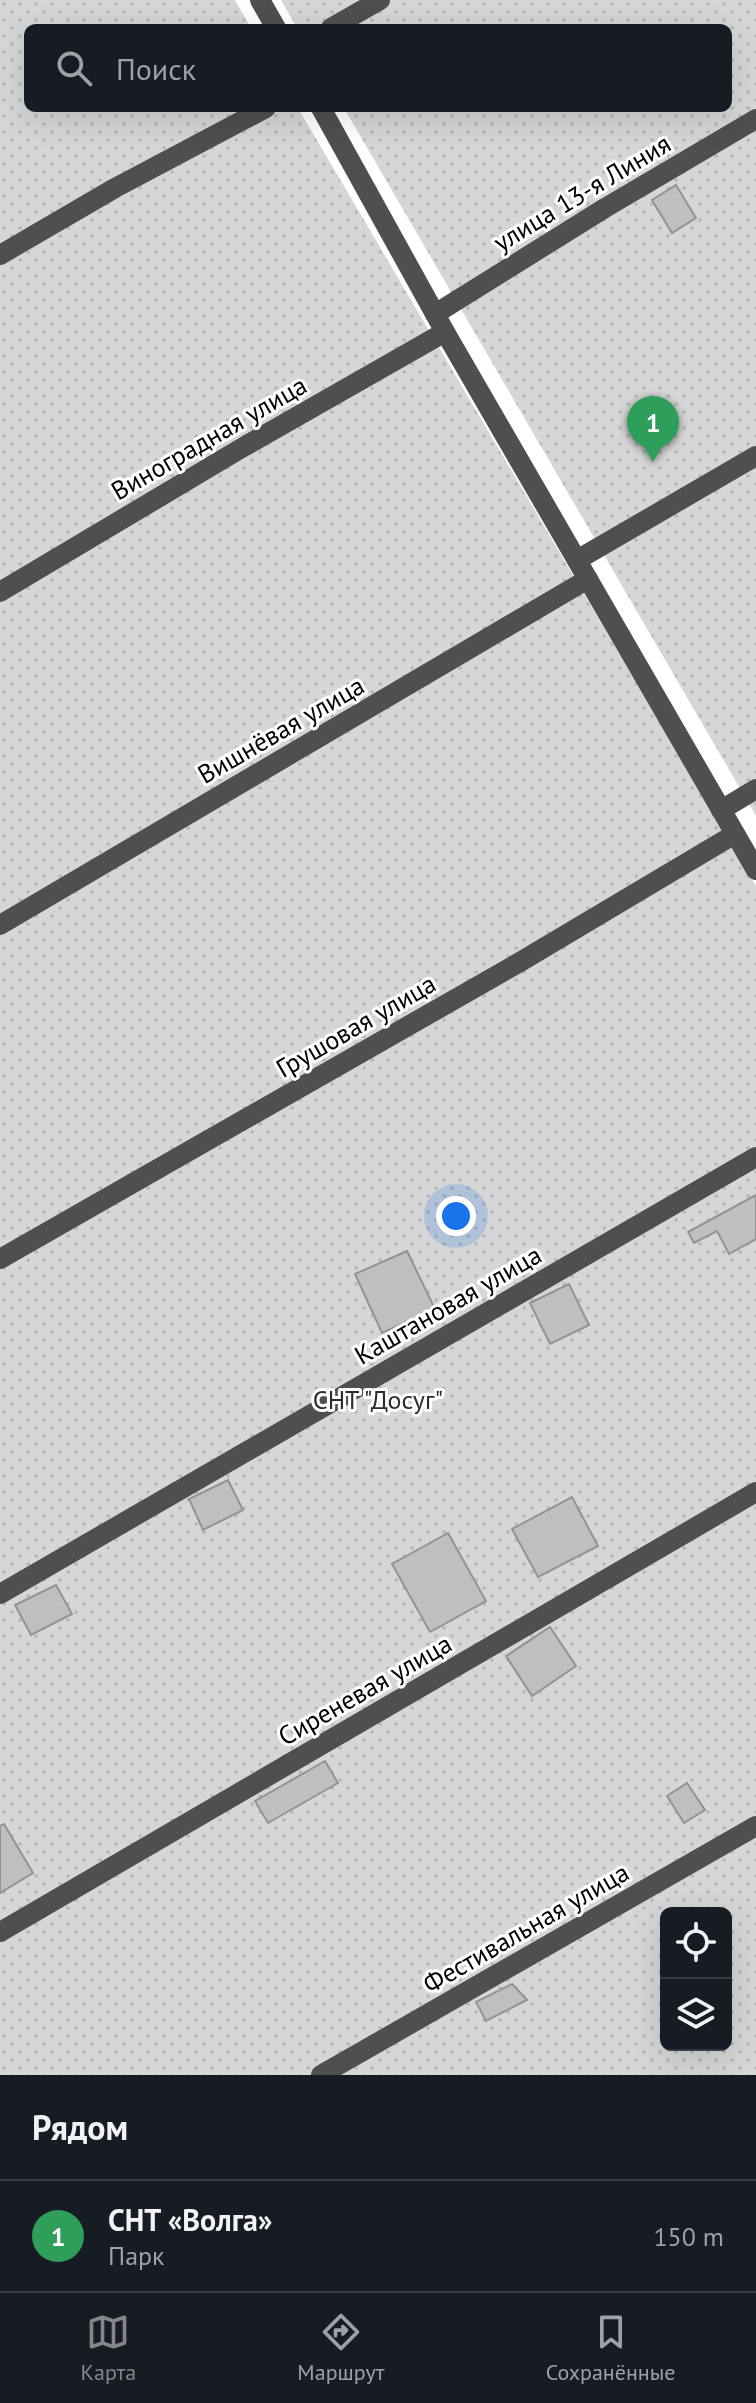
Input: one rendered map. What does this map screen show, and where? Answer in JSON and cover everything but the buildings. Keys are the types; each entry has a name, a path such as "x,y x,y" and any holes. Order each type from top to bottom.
{"street":[{"path":"260,0 274,24"},
{"path":"338,24 380,0"},
{"path":"0,255 115,188 258,112"},
{"path":"323,112 440,323 756,870"},
{"name":"улица 13-я Линия","path":"440,323 605,208 756,119"},
{"name":"Виноградная улица","path":"0,592 240,449 440,323"},
{"path":"577,560 756,456"},
{"name":"Вишнёвая улица","path":"0,925 588,579"},
{"path":"721,810 756,789"},
{"name":"Грушовая улица","path":"0,1259 520,962 735,834"},
{"name":"Каштановая улица","path":"0,1594 756,1157"},
{"name":"Сиреневая улица","path":"0,1932 756,1492"},
{"name":"Фестивальная улица","path":"321,2075 756,1826"}],"green space":[{"name":"СНТ \"Досуг\"","path":"0,0 235,0 249,24 24,24 24,112 300,112 756,886 756,2075 0,2075"},
{"path":"281,0 756,0 756,816 346,112 732,112 732,24 295,24"}],"place":[{"name":"СНТ «Волга»","path":"653,462"}]}
